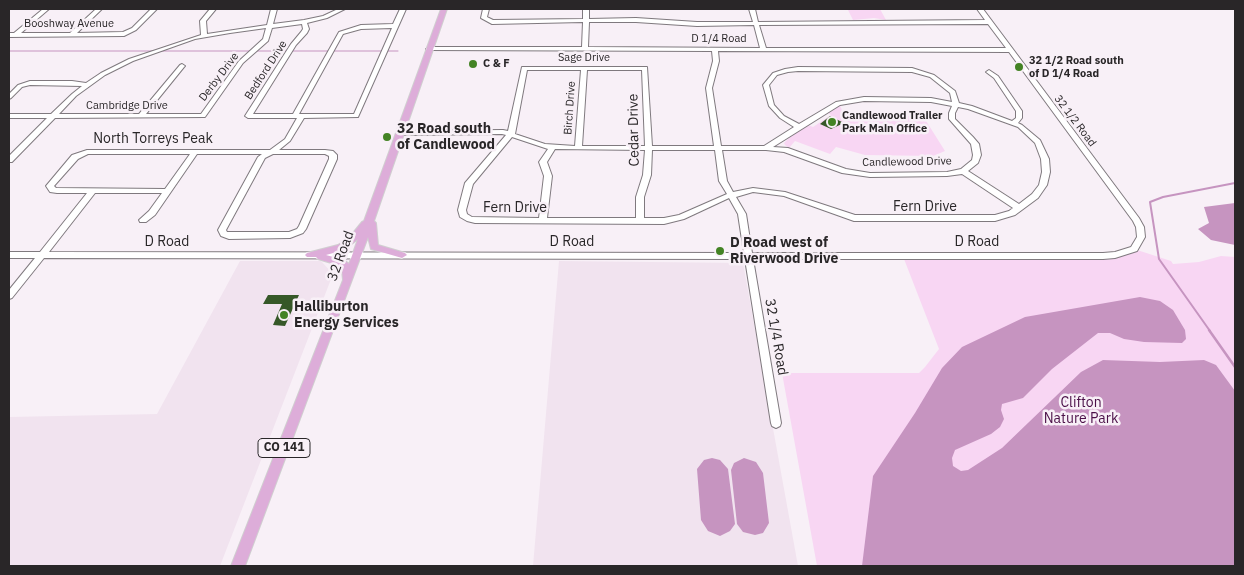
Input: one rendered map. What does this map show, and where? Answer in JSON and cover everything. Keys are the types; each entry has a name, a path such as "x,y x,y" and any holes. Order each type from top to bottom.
{"main road":[{"name":"32 Road","path":"238,566 346,285 444,9"},
{"path":"371,217 374,248 402,255"},
{"path":"310,255 341,248 352,240 371,217"},
{"path":"310,255 334,258 341,262 348,273 346,285"}],"street":[{"path":"12,35 46,9"},
{"path":"71,35 99,9"},
{"path":"124,34 134,29 154,9"},
{"path":"204,36 203,21 212,9"},
{"path":"271,27 274,9"},
{"path":"9,160 12,153 86,85 110,70 141,55 204,36 304,22 325,17 342,9"},
{"path":"298,116 356,116 403,9"},
{"path":"486,9 484,18 492,22 636,20 697,24 756,22 990,22"},
{"path":"585,49 586,9"},
{"path":"752,9 763,49"},
{"name":"32 1/2 Road","path":"980,9 1136,220 1140,228 1141,237 1134,249"},
{"name":"Bedford Drive","path":"298,116 248,116 294,44 304,34 304,22"},
{"path":"272,152 290,138 298,116 341,34 360,27 396,26"},
{"name":"Derby Drive","path":"202,116 241,62 264,43 271,27"},
{"name":"Booshway Avenue","path":"12,35 124,34"},
{"name":"D 1/4 Road","path":"429,49 1010,50"},
{"name":"32 1/4 Road","path":"715,49 715,68 709,88 723,181 742,214 776,423"},
{"path":"141,116 182,66"},
{"path":"511,134 524,68"},
{"name":"Sage Drive","path":"524,68 645,68"},
{"name":"Birch Drive","path":"578,148 584,68"},
{"name":"Cedar Drive","path":"640,221 640,197 648,175 649,148 645,68"},
{"name":"Candlewood Drive","path":"401,132 494,131 511,134 552,148 766,148 785,150 845,171 863,174 939,175 963,171 975,161 977,149 971,138 953,122 952,113 956,104 955,95 951,90 932,76 912,70 798,69 778,72 767,83 770,102 778,114 799,127"},
{"path":"989,72 996,77 1019,111 1019,118 1014,123"},
{"path":"9,97 20,86 27,83 72,83 86,85"},
{"name":"Fern Drive","path":"511,134 470,181 462,210 465,217 475,220 640,221 676,219 732,195 753,190 775,191 843,215 869,219 995,218 1012,213 1040,190 1044,180 1046,165 1038,142 1014,123 956,104 916,99 850,100 832,105 766,148"},
{"name":"Cambridge Drive","path":"9,116 202,116"},
{"name":"Birch Drive","path":"543,220 548,176 543,162 552,148"},
{"name":"North Torreys Peak","path":"93,191 58,191 51,189 52,183 75,157 87,152 272,152 325,152 330,153 334,156 304,227 297,233 286,236 226,235 222,227 262,157 272,152"},
{"path":"143,220 152,213 195,152"},
{"path":"963,171 1019,208"},
{"path":"9,296 93,191 168,191"},
{"name":"D Road","path":"9,255 1103,256 1115,255 1134,249"}],"shaded area":[{"path":"1235,203 1235,245 1211,240 1198,229 1209,223 1204,207"},
{"path":"240,261 321,261 333,274 220,566 9,566 9,417 157,414"},
{"path":"559,261 743,263 798,566 533,566"},
{"name":"Clifton Nature Park","path":"1140,297 1160,301 1173,310 1185,330 1186,339 1182,343 1144,342 1124,339 1110,333 1098,333 1052,369 1023,398 1002,404 1001,410 1004,419 1000,427 991,434 955,450 952,458 953,466 961,471 968,470 1002,448 1081,372 1103,360 1160,362 1204,360 1216,365 1235,391 1235,566 862,566 873,476 942,368 962,347 1025,317"},
{"path":"712,458 720,460 728,469 735,524 730,531 720,536 708,531 701,520 697,469 704,460"},
{"path":"744,458 756,462 763,473 769,523 763,533 755,535 743,532 737,524 731,470 734,463"}],"green space":[{"path":"830,9 880,9 886,20 874,18 853,20 848,10"},
{"path":"840,105 845,119 855,119 860,116 923,116 945,151 933,156 865,155 836,147 830,154 795,141 789,148 785,145 784,143 790,137 808,125 813,127 831,115 827,112"},
{"name":"Clifton Nature Park","path":"1134,249 1171,261 1173,264 1199,262 1221,256 1235,257 1235,566 817,566 782,373 919,373 939,349 904,259 1103,256"}],"building":[{"name":"Candlewood Trailer Park Main Office","path":"830,116 844,123 831,129 820,124"},
{"name":"Halliburton Energy Services","path":"268,295 299,295 285,326 273,325 282,304 263,304"}],"waterway":[{"path":"9,51 155,51"},
{"path":"160,51 250,51"},
{"path":"255,51 398,51"},
{"path":"1210,331 1159,259 1150,202 1163,197 1235,183"},
{"path":"1209,330 1235,367"}],"place":[{"name":"C & F","path":"473,64"},
{"name":"32 1/2 Road south of D 1/4 Road","path":"1019,67"},
{"name":"Candlewood Trailer Park Main Office","path":"832,122"},
{"name":"32 Road south of Candlewood","path":"387,137"},
{"name":"D Road west of Riverwood Drive","path":"720,251"},
{"name":"Halliburton Energy Services","path":"284,315"}]}
